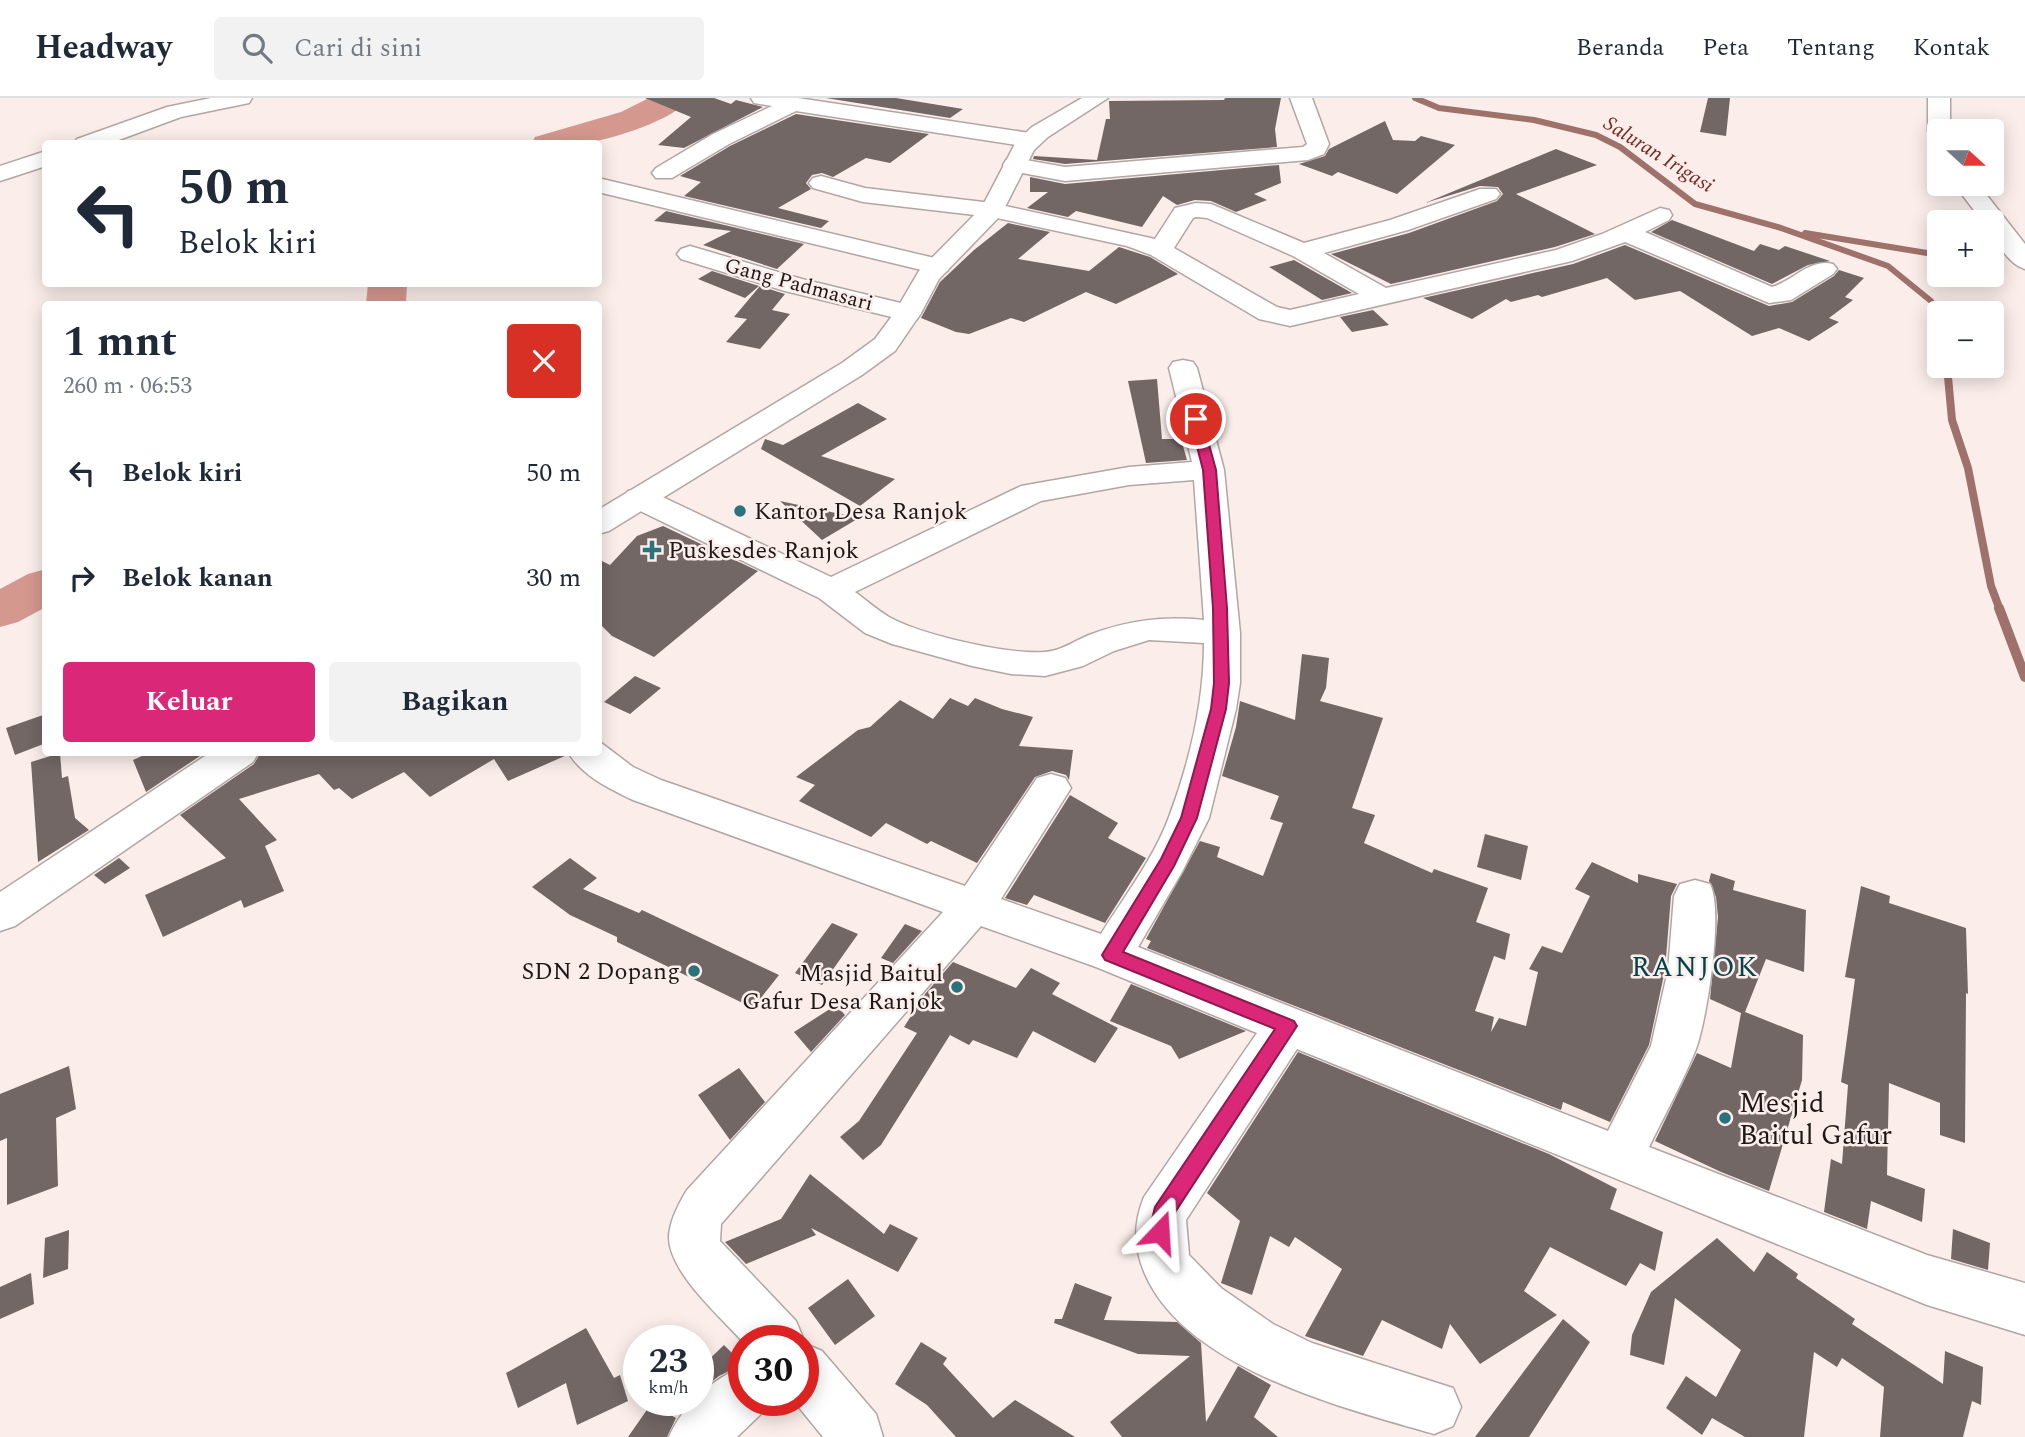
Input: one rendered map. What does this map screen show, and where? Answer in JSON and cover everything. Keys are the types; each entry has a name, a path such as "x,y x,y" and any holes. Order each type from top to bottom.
{"street":[{"path":"96,140 175,111 241,98"},
{"path":"762,98 1030,140"},
{"path":"602,521 852,369 885,345 908,313 924,283 992,210 1014,165 1030,140 1097,98"},
{"path":"1014,165 1065,174 1308,153 1316,149 1318,144 1301,98"},
{"path":"1939,98 1939,119"},
{"path":"663,173 721,139 793,104"},
{"path":"0,174 42,159"},
{"path":"821,183 871,196 992,210 1106,232 1160,250 1280,317 1299,318 1563,256 1596,245 1660,215"},
{"path":"602,187 938,266"},
{"path":"1302,250 1399,225 1488,194"},
{"path":"1975,196 2025,261"},
{"path":"1160,250 1183,215 1199,209 1213,212 1302,250 1382,297"},
{"path":"1623,232 1769,295 1782,293 1824,269"},
{"name":"Gang Padmasari","path":"690,254 794,285 908,313"},
{"path":"1111,955 1162,872 1189,818 1218,709 1222,683 1222,633 1209,470 1183,368"},
{"path":"831,590 1032,493 1129,476 1209,470"},
{"path":"639,498 831,590 877,625 904,636 972,654 1029,664 1045,664 1070,658 1102,643 1147,629 1173,628 1222,633"},
{"path":"0,914 234,756"},
{"path":"592,756 619,777 647,790 1111,955 1927,1280 2025,1310"},
{"path":"764,1325 698,1254 694,1241 697,1219 705,1206 864,1026 975,905 1051,789"},
{"path":"1619,1159 1674,1047 1690,970 1695,896"},
{"path":"1287,1026 1162,1214 1160,1232 1166,1265 1188,1294 1250,1343 1299,1367 1434,1407"},
{"path":"819,1389 856,1434"},
{"path":"697,1437 728,1408"}],"building":[{"path":"645,98 714,98 731,104 736,100 763,107 684,148 658,145 691,117"},
{"path":"826,98 896,98 963,109 950,118"},
{"path":"1281,98 1275,129 1277,147 1065,164 1033,159 1034,156 1097,160 1106,119 1110,119 1109,101"},
{"path":"1708,98 1730,98 1726,136 1700,132"},
{"path":"796,114 929,134 890,163 866,158 833,177 822,173 812,175 806,183 811,189 778,208 829,221 821,228 684,196 701,182 680,176 730,146"},
{"path":"1385,121 1393,140 1415,141 1421,136 1455,145 1397,194 1338,172 1332,176 1299,164 1325,156 1329,149"},
{"path":"1556,149 1597,165 1516,194 1595,234 1555,247 1391,284 1331,254 1409,233 1497,201 1503,194 1498,187 1480,186 1425,203"},
{"path":"1279,165 1281,183 1254,194 1267,200 1236,212 1211,201 1195,200 1177,205 1163,196 1142,227 1076,211 1068,217 1027,208 1048,192 1030,192 1030,177 1065,184"},
{"path":"666,211 804,244 777,269 703,245 731,231 654,221"},
{"path":"1672,220 1754,251 1760,244 1779,250 1785,246 1830,261 1808,265 1772,284 1651,232"},
{"path":"1008,223 1050,232 1018,259 1089,271 1119,247 1150,257 1178,274 1116,304 1086,292 1024,322 1011,318 969,334 956,332 921,318 940,282"},
{"path":"1625,245 1769,306 1792,302 1834,276 1839,270 1864,278 1845,297 1853,300 1829,318 1839,322 1809,341 1779,328 1752,336 1680,291 1635,300 1607,278 1542,297 1538,295 1511,302 1506,299 1472,319 1423,298 1573,264"},
{"path":"1294,260 1352,293 1322,300 1269,267"},
{"path":"712,271 759,286 745,298 698,279"},
{"path":"760,286 785,294 772,310 790,314 760,349 726,342 747,319 734,317"},
{"path":"1373,310 1389,325 1352,332 1340,317"},
{"path":"1157,379 1162,439 1181,439 1187,460 1146,463 1128,381"},
{"path":"858,403 887,419 821,456 895,479 860,506 761,449 765,439 783,445"},
{"path":"780,501 859,518 822,540"},
{"path":"663,526 758,571 654,657 612,636 602,626 602,561 610,565 637,536"},
{"path":"1302,654 1329,658 1326,688 1320,701 1383,718 1352,808 1375,815 1364,843 1432,873 1434,869 1488,888 1476,922 1510,934 1505,960 1494,956 1475,1011 1494,1017 1491,1032 1499,1018 1526,1026 1538,972 1529,969 1542,946 1562,953 1590,896 1575,889 1592,862 1638,883 1638,874 1677,884 1671,896 1665,970 1649,1045 1610,1122 1563,1102 1561,1110 1147,948 1151,941 1146,939 1200,841 1220,847 1217,857 1263,876 1283,823 1270,819 1279,796 1222,776 1236,727 1240,701 1295,720"},
{"path":"635,676 661,688 630,714 604,702"},
{"path":"950,698 968,706 975,698 1033,717 1019,746 1073,750 1069,780 1066,775 1052,771 1035,777 977,863 931,841 927,844 886,823 871,837 799,801 815,785 796,777 858,730 870,727 900,700 933,719"},
{"path":"42,715 42,745 15,755 6,728"},
{"path":"60,756 62,778 68,776 75,818 89,830 38,862 31,762"},
{"path":"142,756 200,756 146,792 133,760"},
{"path":"259,756 565,756 508,781 494,759 430,797 404,772 352,799 339,788 334,790 319,774 239,799 277,840 265,846 284,891 244,908 241,900 163,937 145,895 226,858 180,815 254,764"},
{"path":"1070,795 1118,823 1108,838 1146,858 1105,923 1034,895 1027,905 1005,898"},
{"path":"1485,834 1528,846 1521,880 1477,867"},
{"path":"119,858 130,868 105,884 94,875"},
{"path":"570,858 597,878 583,889 639,913 642,910 779,975 753,1008 617,942 617,937 570,915 532,887"},
{"path":"1711,873 1735,881 1733,890 1806,910 1804,972 1766,959 1745,1012 1803,1035 1802,1080 1769,1191 1655,1141 1697,1053 1731,1068 1741,1013 1710,999 1718,917 1716,897 1709,881"},
{"path":"1861,886 1890,896 1889,903 1966,928 1968,994 1966,993 1965,1143 1940,1135 1940,1103 1889,1083 1887,1175 1925,1189 1922,1222 1871,1201 1867,1229 1824,1212 1831,1159 1842,1164 1848,1085 1841,1082 1855,979 1845,977"},
{"path":"832,923 858,934 822,985 795,973"},
{"path":"905,924 922,931 893,963 881,958"},
{"path":"953,962 1016,988 1031,968 1060,983 1052,994 1118,1028 1095,1063 1033,1031 1017,1058 973,1040 969,1045 950,1035 881,1145 863,1160 840,1137 859,1121 917,1033 904,1027 925,994"},
{"path":"1131,984 1246,1031 1179,1059 1171,1046 1110,1021"},
{"path":"836,1005 845,1015 811,1052 794,1032"},
{"path":"1298,1052 1549,1154 1617,1189 1610,1209 1663,1232 1655,1271 1640,1263 1626,1286 1550,1247 1524,1291 1557,1315 1480,1364 1450,1324 1442,1349 1382,1320 1363,1356 1305,1336 1342,1269 1295,1237 1289,1247 1270,1236 1252,1295 1221,1283 1240,1221 1207,1193"},
{"path":"69,1066 76,1109 56,1118 58,1186 7,1205 7,1138 0,1141 0,1094"},
{"path":"739,1068 765,1102 730,1140 698,1095"},
{"path":"810,1174 884,1234 890,1224 918,1238 898,1272 811,1228 816,1235 746,1264 725,1242 781,1219"},
{"path":"1953,1229 1990,1243 1988,1270 1951,1259"},
{"path":"69,1230 68,1269 43,1278 45,1238"},
{"path":"1717,1238 1754,1272 1767,1252 1798,1274 1796,1278 1855,1319 1852,1324 1943,1384 1945,1351 1983,1367 1981,1405 1972,1401 1963,1437 1880,1437 1884,1387 1842,1358 1837,1367 1814,1352 1804,1437 1745,1437 1712,1418 1702,1435 1666,1408 1686,1376 1716,1397 1741,1350 1675,1298 1664,1365 1630,1355 1632,1335 1651,1292"},
{"path":"31,1273 34,1304 0,1319 0,1287"},
{"path":"848,1279 875,1316 835,1345 808,1308"},
{"path":"1075,1283 1112,1297 1104,1320 1177,1322 1201,1343 1206,1422 1238,1366 1271,1385 1254,1417 1278,1437 1122,1437 1110,1422 1190,1356 1138,1354 1054,1323 1055,1319 1062,1319"},
{"path":"1563,1319 1590,1342 1529,1437 1475,1437"},
{"path":"586,1328 614,1378 620,1375 623,1403 577,1425 566,1383 518,1408 506,1373"},
{"path":"921,1342 947,1358 943,1364 993,1418 1015,1400 1075,1437 956,1437 927,1405 895,1384"},
{"path":"724,1345 728,1349 728,1372 714,1380 714,1355"},
{"path":"643,1416 676,1418 667,1437 628,1437"}],"waterway":[{"path":"561,140 633,119 674,98"},
{"name":"Saluran Irigasi","path":"1415,98 1439,108 1534,120 1596,135 1620,147 1695,204 1781,228 1888,266 1931,301"},
{"path":"1805,233 1927,253"},
{"path":"386,301 388,287"},
{"name":"Saluran Irigasi","path":"1948,378 1952,420 1968,468 1991,586 2000,610"},
{"path":"0,610 42,587"},
{"name":"Saluran Irigasi","path":"1999,608 2025,677"}],"place":[{"name":"Kantor Desa Ranjok","path":"740,511"},
{"name":"Puskesdes Ranjok","path":"652,550"},
{"name":"SDN 2 Dopang","path":"694,971"},
{"name":"Masjid Baitul Gafur Desa Ranjok","path":"957,987"},
{"name":"Mesjid Baitul Gafur","path":"1725,1118"}],"district":[{"name":"RANJOK","path":"1695,966"}],"route":[{"path":"1160,1232 1162,1214 1287,1026 1111,955 1138,914 1189,818 1218,709 1222,683 1222,633 1209,470 1196,419"}]}
